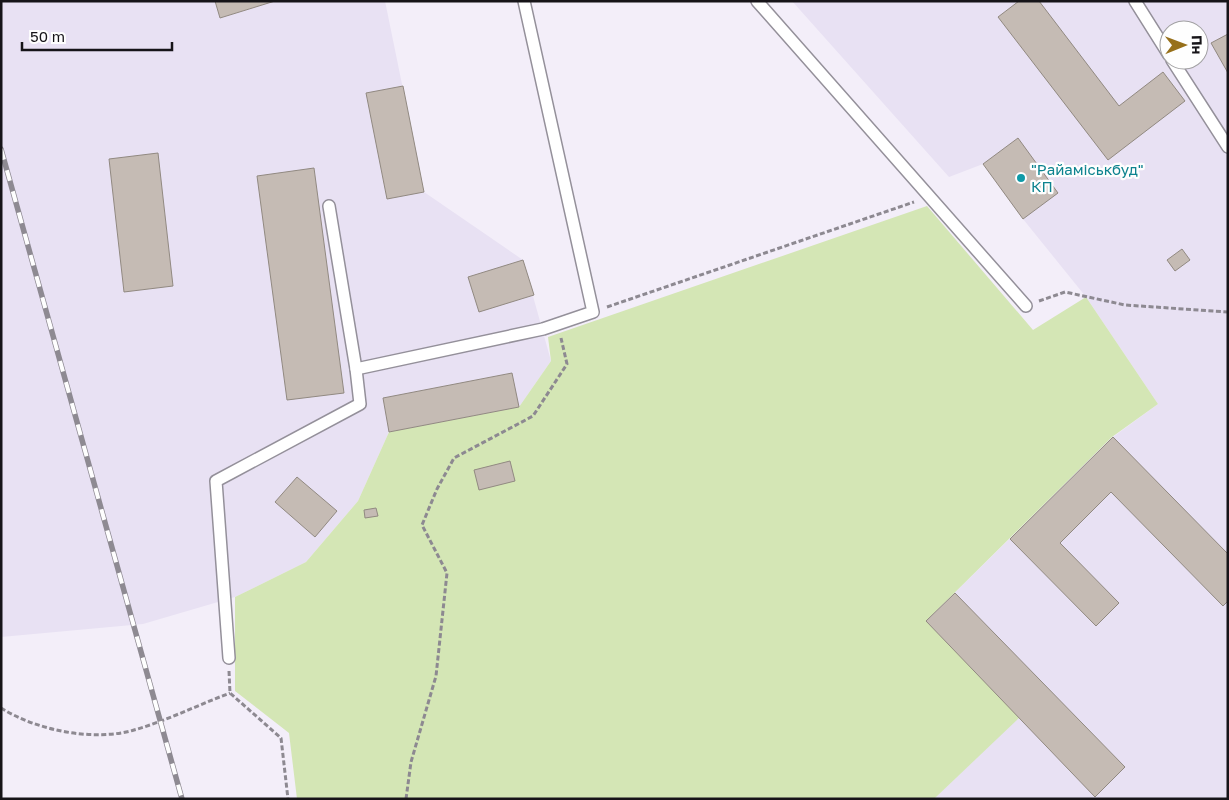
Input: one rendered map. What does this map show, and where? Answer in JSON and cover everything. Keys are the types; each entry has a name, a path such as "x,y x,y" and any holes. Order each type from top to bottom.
{"lane":[{"path":"356,369 558,324 592,312 524,1"},
{"path":"757,1 932,196 1026,306"},
{"path":"1134,1 1159,40"},
{"path":"1178,70 1228,147"},
{"path":"229,658 216,481 360,404 329,206"}],"path":[{"path":"592,312 932,196"},
{"path":"1026,306 1065,292 1125,305 1228,312"},
{"path":"406,799 411,762 436,676 447,573 422,525 437,488 454,458 533,416 566,364 558,324"},
{"path":"229,658 230,693 281,738 288,799"},
{"path":"1,708 53,731 94,734 132,730 230,693"}],"shaded area":[{"path":"1,1 215,1 220,18 275,1 385,1 424,192 523,260 551,361 519,407 389,432 358,501 306,562 235,597 143,624 1,637"},
{"path":"792,1 1228,1 1228,799 934,799 1019,717 926,621 1113,437 1158,404 1086,297 1023,219 1018,138 983,164 949,177"}],"green space":[{"path":"927,206 1033,330 1086,297 1158,404 1112,437 926,621 1020,717 934,799 297,799 289,733 235,691 235,597 306,562 358,501 389,432 519,407 551,361 548,337"}],"building":[{"path":"215,1 275,1 220,18"},
{"path":"1019,1 1039,1 1119,106 1163,72 1185,101 1108,160 998,17"},
{"path":"1228,34 1228,73 1211,43"},
{"path":"403,86 424,192 387,199 366,93"},
{"name":"\"Райаміськбуд\" КП","path":"1018,138 1058,193 1023,219 983,164"},
{"path":"158,153 173,286 124,292 109,159"},
{"path":"314,168 344,393 287,400 257,176"},
{"path":"1182,249 1190,260 1175,271 1167,260"},
{"path":"523,260 534,295 479,312 468,277"},
{"path":"512,373 519,407 389,432 383,398"},
{"path":"1113,437 1228,554 1228,601 1223,606 1111,492 1060,543 1119,603 1096,626 1010,539"},
{"path":"510,461 515,481 479,490 474,470"},
{"path":"297,477 337,511 315,537 275,502"},
{"path":"376,508 378,516 365,518 364,510"},
{"path":"955,593 1125,767 1095,797 926,621"}],"railway":[{"path":"1,149 182,799"}],"place":[{"name":"\"Райаміськбуд\" КП","path":"1021,178"}]}
